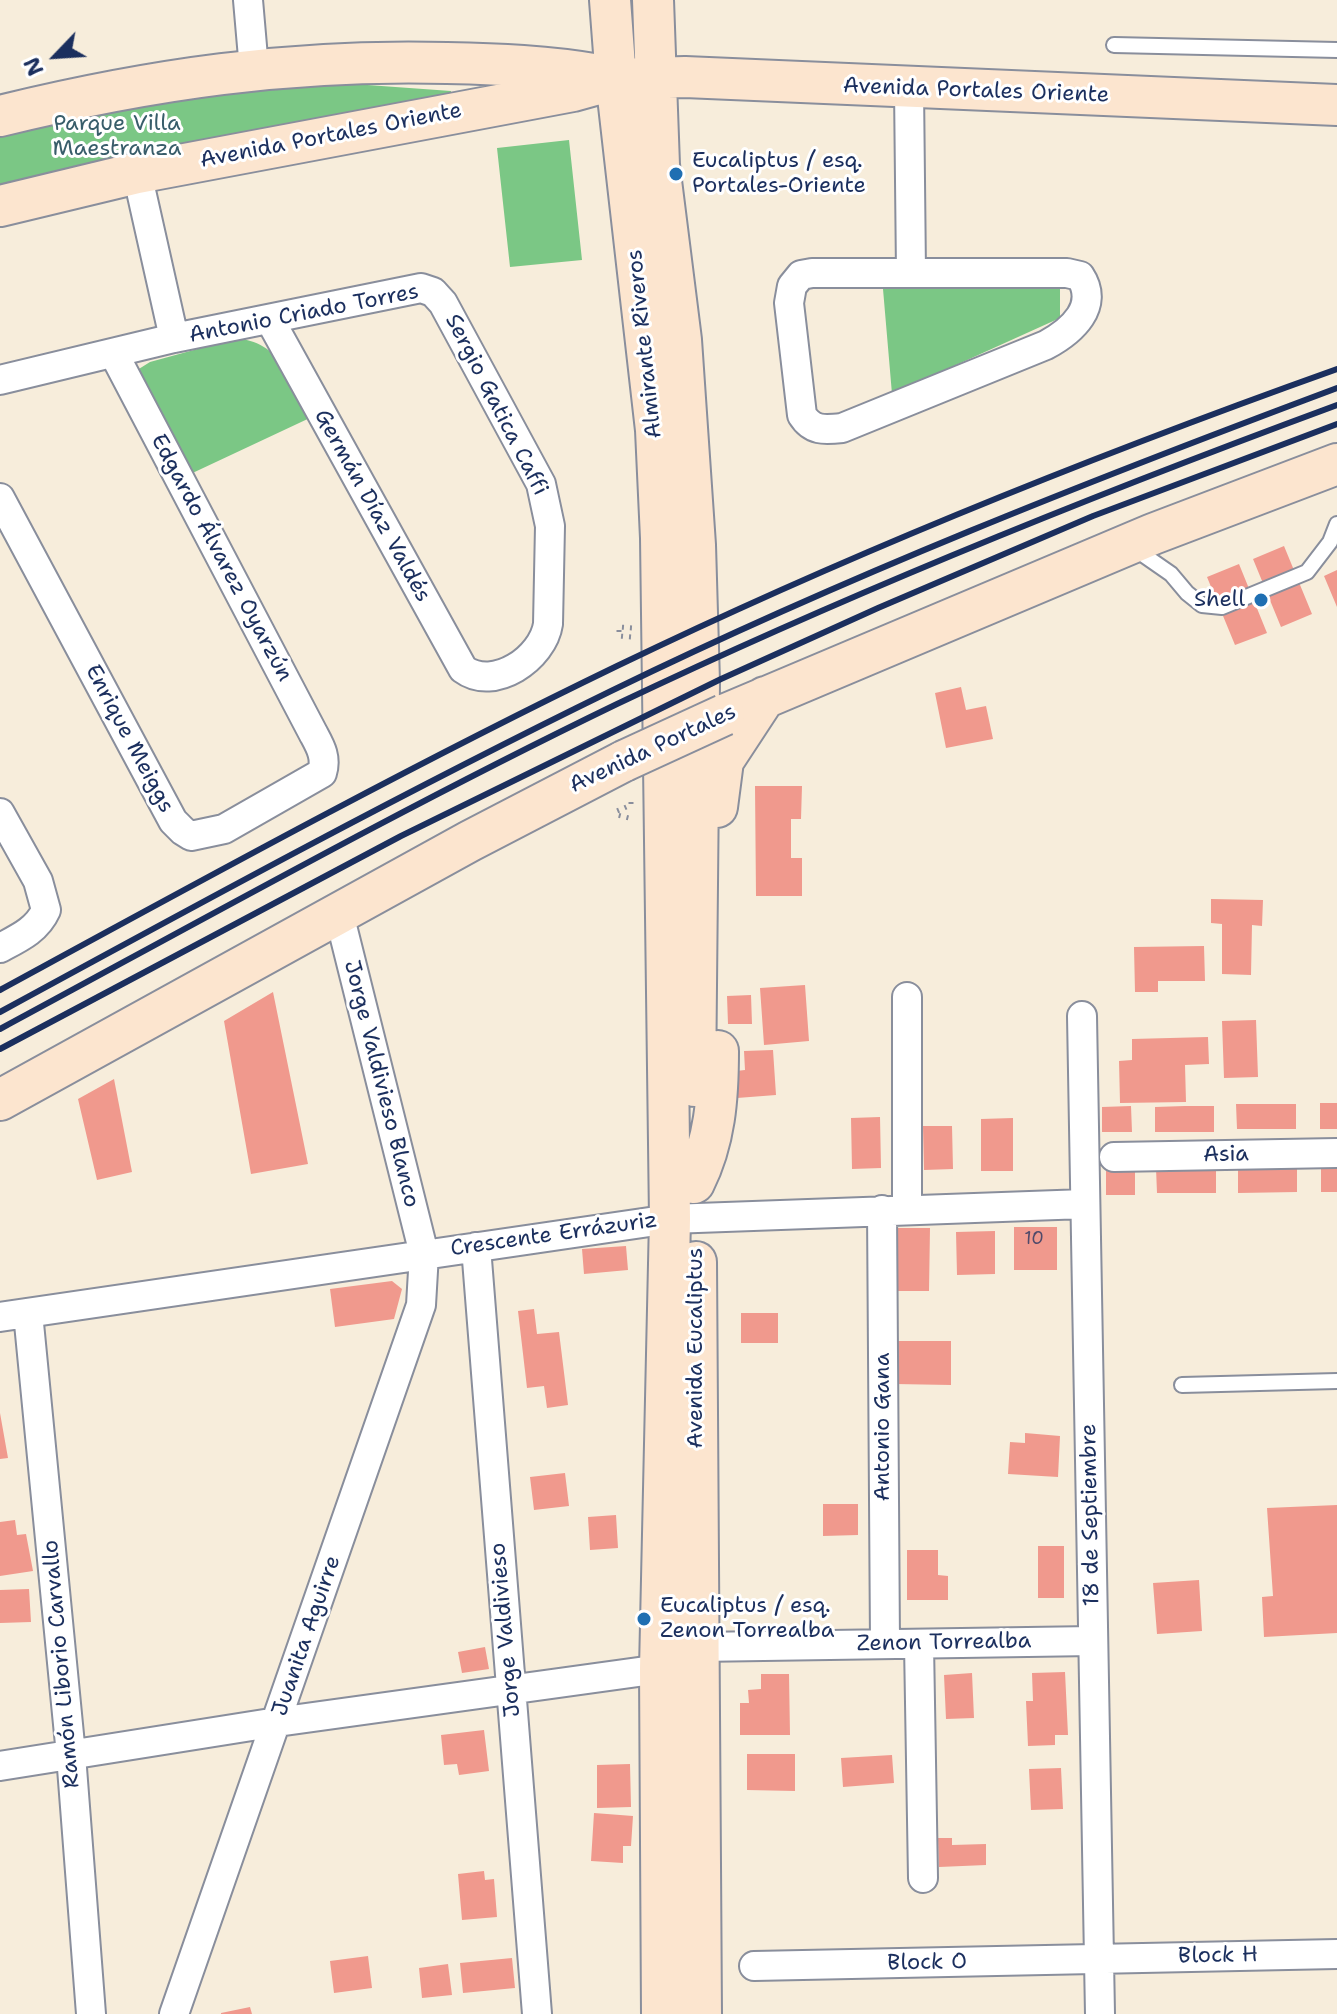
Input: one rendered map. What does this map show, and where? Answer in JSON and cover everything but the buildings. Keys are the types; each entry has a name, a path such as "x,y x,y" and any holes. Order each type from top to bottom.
{"main road":[{"name":"Almirante Riveros","path":"610,0 635,78 661,538 680,686"},
{"name":"Almirante Riveros","path":"635,78 653,0"},
{"name":"Avenida Portales Oriente","path":"0,116 146,84 254,69 387,61 472,63 635,78 1337,105"},
{"path":"471,109 479,85 472,63"},
{"name":"Avenida Portales Oriente","path":"0,206 137,173 635,78"},
{"name":"Avenida Portales","path":"0,1100 483,834 624,761 765,697 1128,545 1337,464"},
{"name":"Avenida Eucaliptus","path":"680,686 686,1206 698,1647 701,2014"},
{"path":"686,1206 712,1139 718,1069 716,827 720,776 723,761 765,697"},
{"name":"Avenida Eucaliptus","path":"662,2014 660,1669 686,1206"}],"street":[{"path":"248,0 254,69"},
{"path":"909,88 911,273"},
{"name":"Antonio Criado Torres","path":"137,173 174,338"},
{"path":"812,273 911,273 1067,273 1080,276 1087,286 1086,302 1080,317 1063,336 1046,345 842,428 822,430 808,424 802,415 789,303 792,286 801,275 812,273"},
{"name":"Antonio Criado Torres","path":"0,380 174,338 421,288 433,292"},
{"name":"Sergio Gatica Caffi","path":"433,292 443,303 530,461 541,484 548,513 546,639 536,653 521,664 485,678"},
{"name":"Germán Díaz Valdés","path":"270,320 453,655 473,677 485,678"},
{"name":"Edgardo Álvarez Oyarzún","path":"114,354 323,752 325,764"},
{"name":"Enrique Meiggs","path":"0,498 173,821 183,831 191,836 224,829 313,780 322,773 325,764"},
{"path":"0,813 38,881 46,910 41,921 25,935 0,948"},
{"name":"Jorge Valdivieso Blanco","path":"339,914 424,1254"},
{"name":"Antonio Gana","path":"885,1644 894,1210 907,997"},
{"name":"18 de Septiembre","path":"1082,1016 1100,2014"},
{"name":"Asia","path":"1114,1157 1337,1153"},
{"name":"Crescente Errázuriz","path":"14,1315 476,1247 686,1206 894,1210 1085,1204"},
{"name":"Jorge Valdivieso","path":"476,1247 537,2014"},
{"name":"Juanita Aguirre","path":"174,2014 421,1305 424,1254"},
{"name":"Ramón Liborio Carvallo","path":"14,1315 71,1755 91,2014"},
{"name":"Zenon Torrealba","path":"698,1647 1093,1641"},
{"path":"919,1644 923,1878"},
{"path":"0,1766 277,1722 660,1669"},
{"name":"Block H","path":"1099,1959 1337,1954"},
{"name":"Block O","path":"754,1966 1099,1959"}],"lane":[{"path":"1114,45 1337,50"},
{"path":"1128,545 1171,574 1202,605 1222,607 1307,572 1330,542 1337,524"},
{"path":"1182,1385 1337,1381"}],"green space":[{"name":"Parque Villa Maestranza","path":"284,79 451,91 452,106 0,197 0,126"},
{"path":"569,140 582,260 510,267 497,148"},
{"path":"883,289 1060,289 1060,318 892,394"},
{"path":"234,339 262,346 273,354 292,377 314,416 184,477 134,372 150,362"}],"railway":[{"path":"0,990 384,784 539,704 705,624 883,545 1064,471 1337,369"},
{"path":"0,1012 380,808 700,649 970,531 1337,388"},
{"path":"0,1029 307,863 617,704 794,623 974,546 1337,405"},
{"path":"0,1049 401,836 721,679 1093,516 1337,424"}],"place":[{"name":"Eucaliptus / esq. Portales-Oriente","path":"676,174"},
{"name":"Shell","path":"1261,600"},
{"name":"Eucaliptus / esq. Zenon Torrealba","path":"644,1619"}]}
